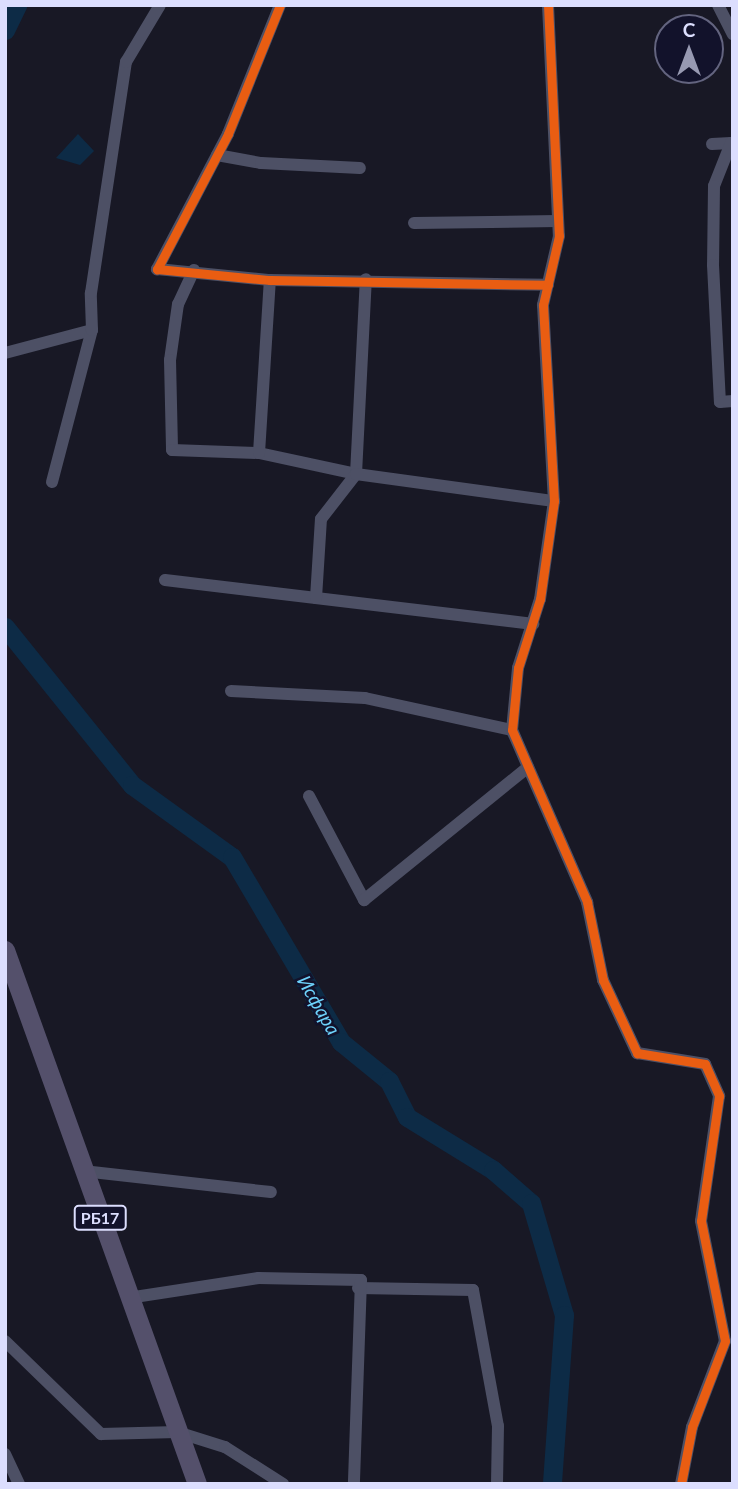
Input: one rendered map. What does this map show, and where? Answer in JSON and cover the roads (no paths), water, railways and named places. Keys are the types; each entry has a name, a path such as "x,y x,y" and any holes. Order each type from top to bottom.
{"main road":[{"name":"РБ17","path":"5,950 197,1484"}],"street":[{"path":"52,482 92,330 91,293 126,62 160,5"},
{"path":"280,5 217,155 158,270 194,270 270,280 366,279 548,285"},
{"path":"548,5 558,221 543,305 554,501 533,624 519,668 512,730 587,902 603,980 637,1053 705,1064 719,1096 701,1221 726,1341 692,1427 681,1484"},
{"path":"718,5 733,34"},
{"path":"712,144 731,143 714,186 713,265 720,402 733,401"},
{"path":"217,155 261,163 360,168"},
{"path":"414,223 558,221"},
{"path":"194,270 178,304 170,360 172,450 259,453 356,474 554,501"},
{"path":"316,598 321,519 356,474 366,279"},
{"path":"259,453 270,280"},
{"path":"5,353 92,330"},
{"path":"165,580 533,624"},
{"path":"231,691 365,698 512,730"},
{"path":"309,796 364,900 528,767"},
{"path":"83,1171 271,1192"},
{"path":"128,1298 258,1278 361,1280 358,1288 354,1484"},
{"path":"358,1288 473,1290 498,1426 497,1484"},
{"path":"5,1341 101,1434 177,1432 225,1447 283,1484"},
{"path":"5,1454 19,1484"}],"water":[{"path":"78,134 94,151 80,165 56,158"}],"waterway":[{"name":"Исфара","path":"5,30 17,5"},
{"name":"Исфара","path":"5,627 132,785 232,857 341,1042 389,1081 407,1117 493,1170 531,1203 564,1315 552,1484"}]}
